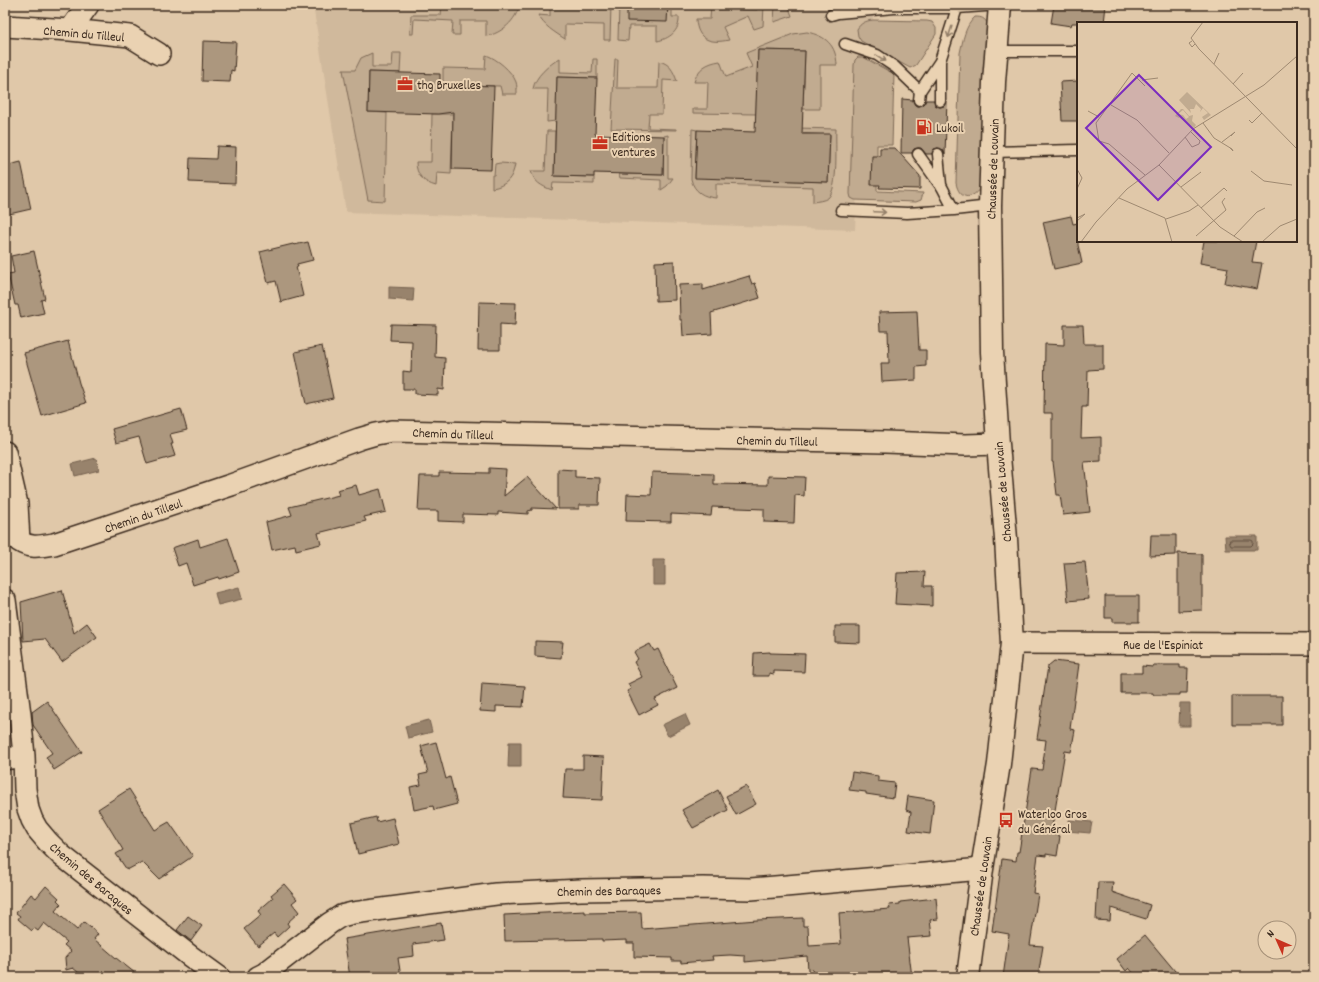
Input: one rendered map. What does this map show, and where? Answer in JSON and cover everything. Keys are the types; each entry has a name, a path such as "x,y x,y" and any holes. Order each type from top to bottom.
{"main road":[{"name":"Chaussée de Louvain","path":"968,977 982,869 999,764 1012,643 992,352 990,206 999,5"}],"street":[{"path":"70,30 88,5"},
{"name":"Chemin du Tilleul","path":"5,26 130,36 159,54"},
{"name":"Chemin du Tilleul","path":"5,452 16,504 12,547 33,547 54,544 231,485 359,439 392,431 965,445 998,444"},
{"name":"Chemin des Baraques","path":"5,600 15,758 25,789 28,809 37,829 61,855 219,977"},
{"name":"Rue de l'Espiniat","path":"1012,643 1314,644"},
{"name":"Chemin des Baraques","path":"258,977 264,974 330,923 341,916 353,913 496,894 581,890 703,888 751,889 982,869"}],"lane":[{"path":"831,15 838,13 894,8 958,8 999,5"},
{"path":"845,44 877,55 895,67 920,96 940,61 958,8"},
{"path":"997,51 1077,51"},
{"path":"940,61 940,100"},
{"path":"992,152 1077,150"},
{"path":"918,154 941,185 954,210"},
{"path":"938,154 941,185"},
{"path":"841,210 907,214 990,206"}],"shaded area":[{"path":"313,5 873,5 873,20 869,45 863,57 855,230 346,212"},
{"path":"442,5 519,5 518,11 512,21 503,29 492,35 486,36 486,21 460,21 460,35 452,35 453,21 414,19 413,34 410,34 411,15 441,15"},
{"path":"550,5 611,5 610,40 604,40 604,25 565,24 565,39 546,26 538,15 550,16"},
{"path":"619,5 672,5 672,17 679,17 678,26 673,34 657,41 657,26 629,26 628,41 618,40"},
{"path":"711,5 717,5 717,9 757,10 757,5 764,5 763,26 754,29 748,16 723,27 729,40 710,41 699,32 696,19 710,19"},
{"path":"775,5 788,5 792,16 774,22"},
{"path":"975,17 983,18 988,24 980,188 973,195 966,196 960,192 956,183 960,53 963,38 969,25"},
{"path":"873,20 932,22 936,28 936,34 916,65 910,68 861,41 858,36 857,29 860,25"},
{"path":"807,32 825,39 829,42 835,52 837,65 820,65 820,109 803,109 805,51 758,50 756,114 693,113 693,109 707,109 708,82 694,82 698,73 704,67 711,63 720,61 726,77 752,67 746,53 793,34"},
{"path":"372,53 372,67 392,67 393,53 401,53 400,73 369,72 368,112 387,113 385,201 368,200 343,70 355,70 361,58"},
{"path":"486,55 499,62 511,74 516,82 517,94 502,94 500,86 443,85 443,68 485,69"},
{"path":"858,57 863,57 894,74 892,145 877,145 877,191 923,193 921,200 916,202 855,200 851,198 854,65 855,60"},
{"path":"560,58 560,72 592,73 593,59 597,59 597,78 557,77 556,121 547,122 548,89 533,89 534,84 547,67"},
{"path":"615,59 618,59 617,88 658,88 659,61 671,68 677,81 663,80 662,114 649,114 648,128 676,130 611,129"},
{"path":"432,114 453,114 451,174 437,173 436,186 424,181 419,175 416,167 416,162 431,162"},
{"path":"798,128 836,129 836,165 834,185 828,198 813,202 813,187 716,184 716,198 700,193 692,184 692,129 697,130 695,177 828,182 830,135 798,133"},
{"path":"547,131 555,131 554,176 594,177 594,184 553,183 552,190 536,181 531,171 545,171"},
{"path":"668,135 668,178 673,178 667,186 661,190 661,180 620,178 619,174 663,175 664,136"},
{"path":"495,164 515,164 513,173 505,183 492,188 492,175 494,175"}],"water":[{"path":"389,287 414,288 413,301 389,299"},
{"path":"96,458 99,470 75,476 72,464"},
{"path":"1225,536 1257,536 1257,550 1226,550"},
{"path":"653,560 665,560 665,585 653,585"},
{"path":"239,587 242,599 218,605 215,593"},
{"path":"1180,703 1190,703 1190,726 1179,726"},
{"path":"685,714 690,725 668,736 662,725"},
{"path":"429,720 432,732 408,738 405,726"},
{"path":"509,742 521,742 521,767 508,767"},
{"path":"1069,820 1092,822 1090,833 1067,831"}],"building":[{"path":"627,5 668,5 667,22 627,21"},
{"path":"1054,5 1106,5 1104,22 1077,22 1072,23 1071,26 1051,23"},
{"path":"203,41 236,42 234,71 231,70 230,82 202,81"},
{"path":"758,50 805,51 802,134 830,134 828,182 695,178 697,130 755,132"},
{"path":"369,72 440,74 440,84 494,86 491,170 452,169 453,112 438,114 368,112"},
{"path":"557,77 597,78 595,134 664,136 663,175 594,173 594,177 554,176"},
{"path":"1077,81 1077,121 1062,121 1060,82"},
{"name":"Lukoil","path":"902,99 913,100 915,105 919,106 924,104 926,100 934,100 935,105 940,107 944,106 947,101 945,154 943,150 938,148 934,149 932,154 926,154 921,148 914,149 912,153 901,153"},
{"path":"217,146 236,147 235,184 189,182 190,158 216,159"},
{"path":"880,148 895,148 920,176 920,189 879,188 880,185 871,185 872,156 880,156"},
{"path":"21,162 31,209 5,215 5,166"},
{"path":"1071,216 1073,224 1077,223 1077,242 1082,263 1054,269 1043,222"},
{"path":"308,242 313,260 297,264 298,267 296,267 303,296 281,302 276,281 268,283 260,252"},
{"path":"1204,242 1256,242 1252,262 1262,263 1257,289 1225,283 1228,268 1200,263"},
{"path":"34,251 45,299 41,300 44,313 21,318 18,305 15,305 8,274 14,273 11,256"},
{"path":"674,261 675,300 656,301 655,262"},
{"path":"749,276 752,284 755,283 760,298 711,313 712,334 683,336 682,320 680,320 679,285 703,284 703,290"},
{"path":"479,302 516,303 515,325 500,324 500,350 478,350"},
{"path":"917,311 919,350 926,350 926,366 916,367 916,380 882,382 881,363 889,363 888,331 880,331 879,312"},
{"path":"391,324 436,325 435,357 445,358 444,390 438,389 438,395 415,394 415,389 403,389 403,371 411,372 412,341 390,340"},
{"path":"1064,325 1083,325 1084,344 1103,344 1103,369 1088,370 1087,407 1082,407 1081,438 1101,437 1101,461 1084,462 1090,512 1063,515 1060,495 1057,495 1052,462 1052,413 1044,413 1045,344 1064,345"},
{"path":"68,341 86,403 42,416 24,353"},
{"path":"322,346 333,398 306,404 295,352"},
{"path":"181,409 187,430 170,434 173,444 171,444 175,456 147,464 139,437 116,443 112,429"},
{"path":"489,468 506,469 504,496 527,477 556,509 532,508 532,510 528,511 528,514 498,512 498,515 463,514 463,522 438,521 438,511 418,511 420,476 439,476 439,472 489,473"},
{"path":"558,469 575,470 575,477 600,478 599,505 579,505 579,509 558,509"},
{"path":"652,472 714,474 714,484 768,485 768,476 805,477 804,496 795,495 794,523 764,522 764,509 712,507 711,516 671,514 671,522 626,521 627,494 651,495"},
{"path":"356,485 359,495 380,489 386,512 364,517 366,521 318,533 321,544 296,550 295,545 272,550 266,522 292,515 289,507 339,495 337,490"},
{"path":"1151,535 1176,535 1176,555 1150,556"},
{"path":"228,538 239,572 219,579 218,577 193,585 186,563 178,566 172,548 198,539 200,547"},
{"path":"1178,553 1202,554 1202,610 1178,611"},
{"path":"1085,562 1089,599 1068,601 1064,563"},
{"path":"925,572 924,586 932,586 932,606 895,604 897,573"},
{"path":"62,590 74,633 87,623 97,637 62,662 45,639 23,641 21,602"},
{"path":"1105,596 1139,596 1139,622 1112,622 1112,618 1105,618"},
{"path":"835,626 860,626 860,643 835,642"},
{"path":"535,641 563,642 561,658 535,656"},
{"path":"650,644 654,651 658,649 677,688 655,699 658,705 639,715 627,691 631,689 628,684 642,677 634,662 638,659 634,652"},
{"path":"770,652 805,654 804,672 774,671 774,674 769,673 769,676 753,676 754,653"},
{"path":"1054,661 1079,664 1070,729 1075,730 1071,752 1065,751 1051,834 1060,836 1057,856 1046,854 1046,856 1038,855 1033,893 1038,894 1030,945 1043,946 1038,977 1003,977 1009,934 992,931 1002,859 1016,861 1017,852 1019,852 1032,769 1042,770 1046,740 1037,739 1048,666"},
{"path":"1153,665 1180,665 1180,668 1188,668 1187,693 1180,693 1180,695 1153,695 1153,693 1121,693 1121,673 1142,673 1142,666 1153,667"},
{"path":"482,683 525,686 523,707 496,706 496,712 480,711"},
{"path":"1232,696 1282,696 1282,725 1232,725"},
{"path":"47,701 82,752 54,770 46,757 52,753 33,725 32,712"},
{"path":"436,742 446,779 450,777 457,804 434,810 433,806 414,810 410,787 421,785 419,775 428,773 421,746"},
{"path":"583,756 604,757 602,800 563,798 565,769 583,769"},
{"path":"852,772 878,776 878,781 895,783 893,798 849,790"},
{"path":"746,786 756,804 736,815 726,796"},
{"path":"129,789 155,830 169,822 193,856 159,879 142,862 127,870 116,854 123,850 98,809"},
{"path":"718,790 728,810 693,828 682,810"},
{"path":"908,796 934,800 930,834 908,831 911,812 906,810"},
{"path":"376,817 377,822 393,818 399,844 358,854 351,823"},
{"path":"1098,882 1113,882 1112,892 1150,905 1146,919 1111,908 1110,921 1096,920"},
{"path":"284,884 297,899 292,903 299,912 287,923 289,926 277,937 274,933 258,946 244,929 261,915 258,911 273,898 271,895"},
{"path":"46,886 59,898 57,900 61,904 55,911 77,930 84,922 98,934 94,939 140,977 84,977 73,968 66,970 65,958 71,951 64,945 67,942 44,923 38,931 34,928 32,931 18,919 20,916 16,913 31,894 36,898"},
{"path":"936,898 938,919 930,920 932,936 907,938 912,977 813,977 812,969 808,970 807,956 745,962 745,956 712,956 713,960 681,963 681,961 672,961 672,958 634,957 634,943 627,943 627,940 602,941 602,939 505,941 504,915 585,911 585,913 641,912 642,929 803,918 803,926 808,926 809,946 841,944 839,913 890,909 889,905 900,904 900,902"},
{"path":"188,916 202,926 191,941 177,930"},
{"path":"441,923 444,940 413,944 414,956 398,958 401,977 350,977 344,939"},
{"path":"1145,935 1180,977 1137,977 1129,968 1126,971 1117,959"}],"place":[{"name":"thg Bruxelles","path":"405,84"},
{"name":"Lukoil","path":"924,127"},
{"name":"Editions ventures","path":"600,143"},
{"name":"Waterloo Gros du Général","path":"1006,820"}]}
